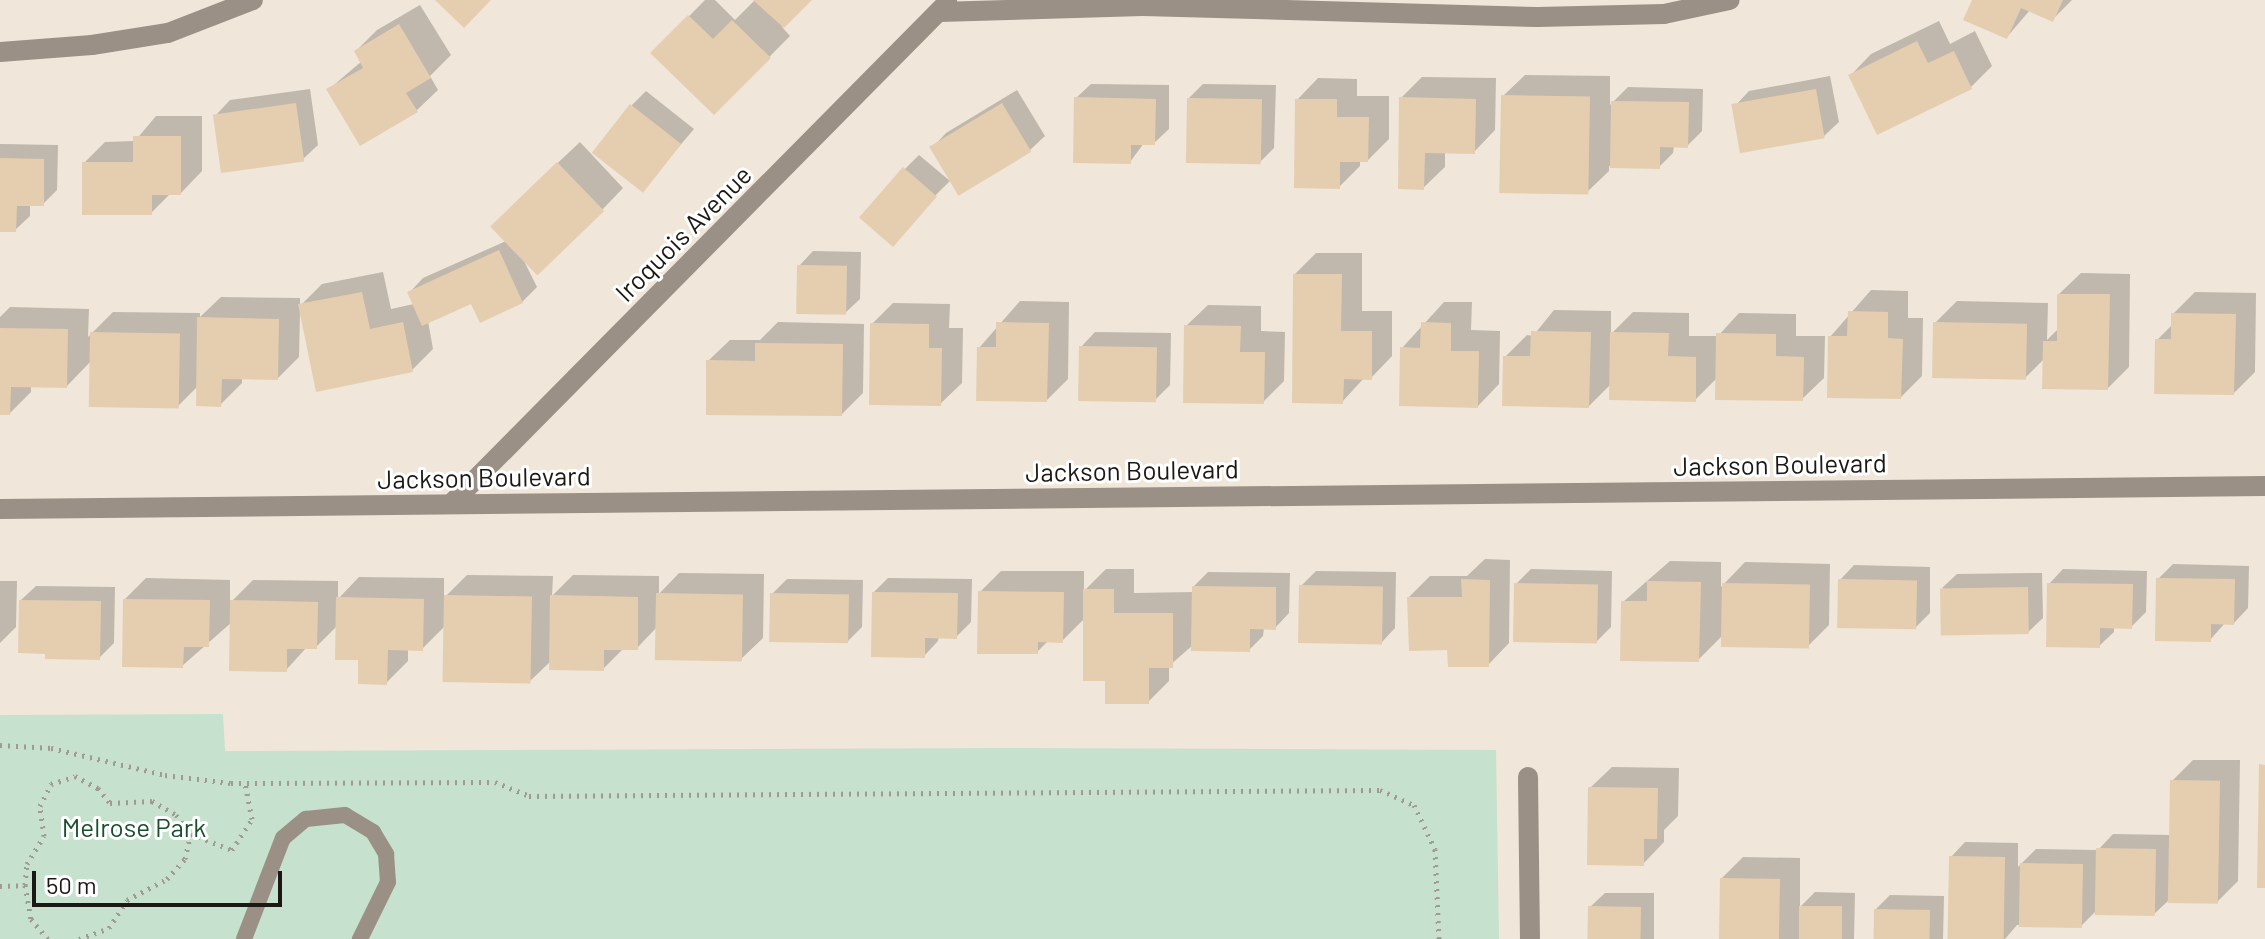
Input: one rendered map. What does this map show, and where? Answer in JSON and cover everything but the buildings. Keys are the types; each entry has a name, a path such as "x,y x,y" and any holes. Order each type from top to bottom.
{"street":[{"path":"0,52 92,45 168,33 253,0"},
{"path":"944,6 1142,3 1538,17 1664,14 1730,0"},
{"name":"Iroquois Avenue","path":"452,503 944,6"},
{"name":"Jackson Boulevard","path":"0,509 2265,486"},
{"path":"1528,777 1530,939"}],"lane":[{"path":"244,939 283,838 306,819 345,815 373,832 386,854 388,882 360,939"}],"path":[{"path":"0,745 51,748 165,775 245,784 495,782 529,796 1380,790 1414,805 1435,849 1439,939"},
{"path":"48,939 31,919 25,885 27,864 44,836 40,806 51,784 75,776 98,788 110,803 152,801 176,815 191,834 232,850 252,819 245,784"},
{"path":"79,939 109,928 127,900 167,879 185,859 191,834"},
{"path":"0,886 25,885"}],"green space":[{"name":"Melrose Park","path":"223,714 225,751 1496,750 1499,939 0,939 0,715"}]}
